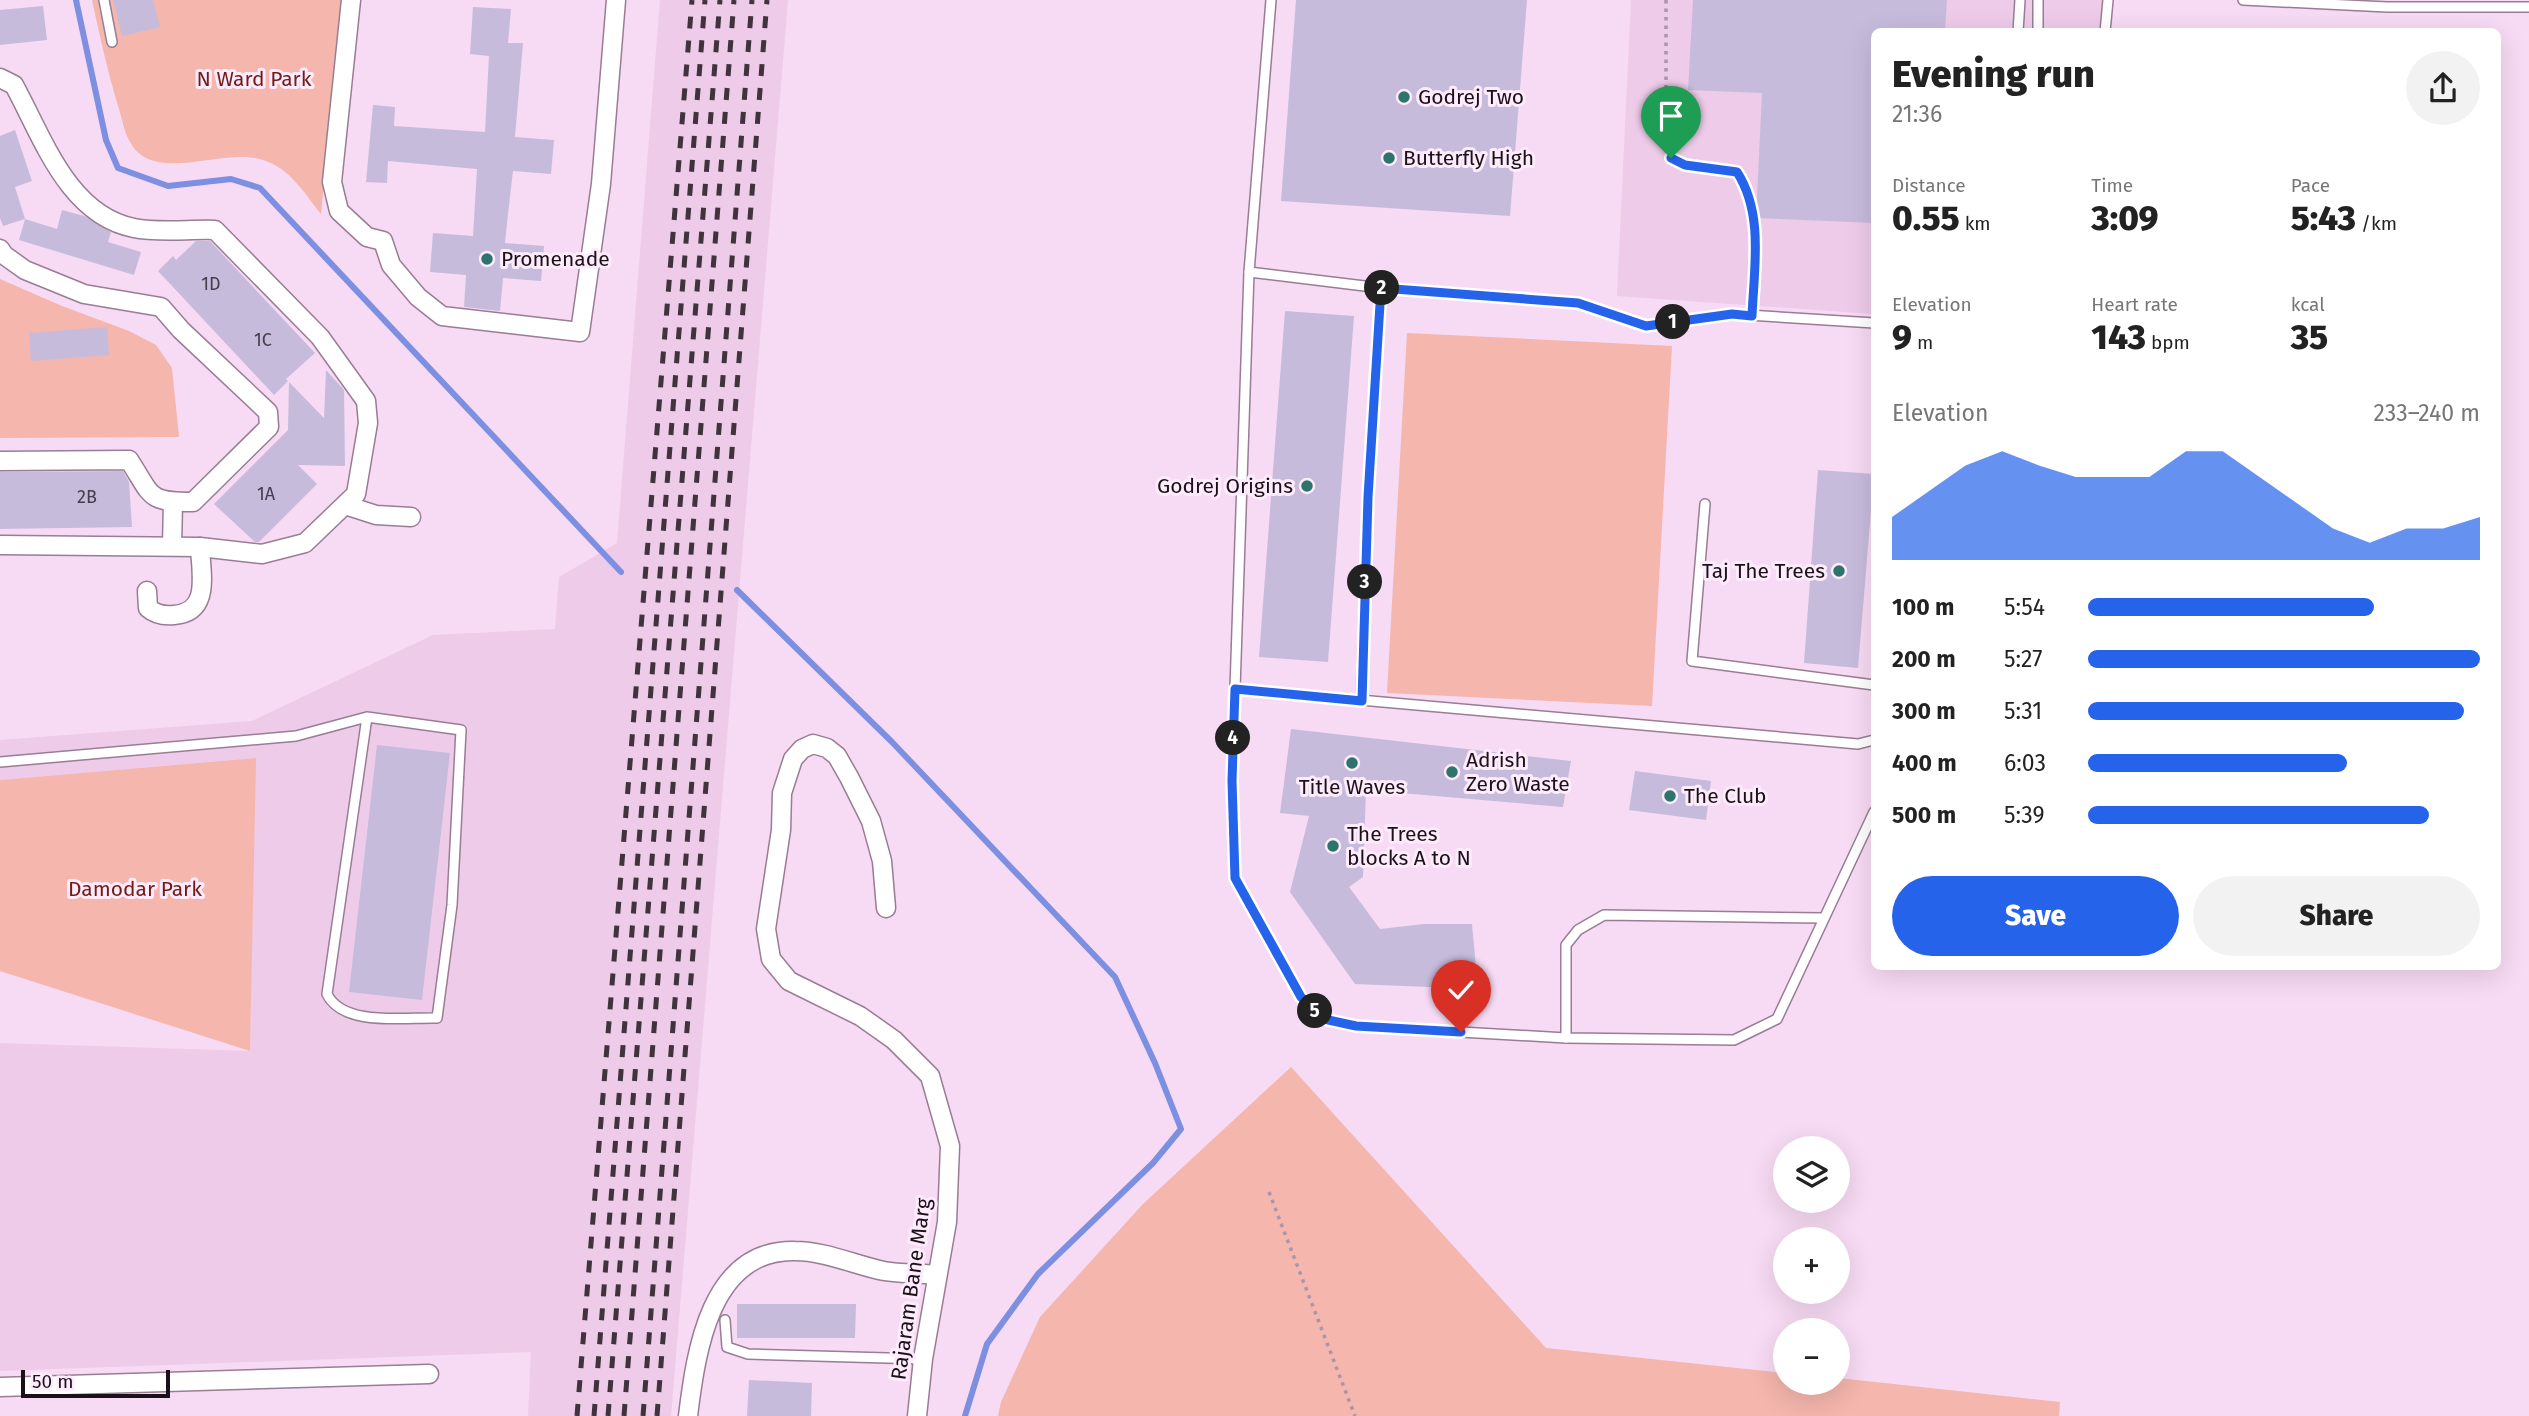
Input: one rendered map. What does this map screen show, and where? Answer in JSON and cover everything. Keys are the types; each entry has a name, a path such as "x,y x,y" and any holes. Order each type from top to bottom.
{"street":[{"path":"351,0 332,182 339,211 367,237 383,241 391,265 418,297 442,316 580,332 601,184 616,0"},
{"path":"0,78 14,85 65,181 93,211 134,228 215,230 320,337 366,401 368,423 356,494 305,543 282,551 262,554 200,547 0,544"},
{"path":"0,249 25,270 84,294 161,307 181,330 268,412 269,426 193,502 161,502 150,493 129,460 0,461"},
{"path":"172,546 173,502"},
{"path":"345,505 376,515 411,517"},
{"path":"147,592 148,608 154,613 166,616 182,615 196,608 202,598 200,547"},
{"name":"Rajaram Bane Marg","path":"886,908 882,861 872,821 849,777 837,756 827,748 813,744 802,749 793,759 782,793 781,830 766,929 771,959 789,981 860,1016 894,1040 930,1076 950,1146 947,1222 923,1359 917,1416"},
{"path":"688,1416 694,1366 719,1293 734,1272 764,1254 795,1251 850,1261 884,1271 937,1275"},
{"path":"0,1387 429,1374"}],"lane":[{"path":"104,0 112,42"},
{"path":"1270,0 1249,272 1232,781 1235,878 1301,997 1324,1019 1356,1026 1566,1038 1734,1040 1777,1019 1871,818"},
{"path":"2018,28 2020,0"},
{"path":"2038,0 2038,28"},
{"path":"2105,28 2108,0"},
{"path":"2243,0 2529,7"},
{"path":"1249,272 1381,288 1578,303 1646,326 1732,314 1871,323"},
{"path":"1362,701 1368,497 1381,288"},
{"path":"1705,504 1692,661 1871,685"},
{"path":"1235,689 1858,744 1871,741"},
{"path":"0,762 296,736 367,717 461,730 452,905 437,1018 353,1016 339,1010 327,994 367,717"},
{"path":"1566,1038 1566,945 1578,930 1604,915 1823,918"},
{"path":"726,1320 727,1347 748,1354 923,1359"}],"path":[{"path":"1666,0 1666,143 1671,158 1685,165 1737,172 1747,187 1755,225 1752,316"},
{"path":"1269,1192 1355,1416"}],"shaded area":[{"path":"660,0 788,0 671,1416 528,1416 531,1352 0,1371 0,1043 250,1051 255,758 0,780 0,740 252,721 433,635 555,629 559,577 617,543"},
{"path":"1631,0 2104,0 2101,28 1871,28 1871,314 1617,296"}],"green space":[{"name":"N Ward Park","path":"92,0 342,0 321,214 289,175 263,160 246,157 171,163 154,161 140,154 124,129"},
{"path":"0,279 129,331 156,345 172,368 179,437 0,438"},
{"path":"1407,333 1672,346 1652,706 1387,693"},
{"name":"Damodar Park","path":"256,758 250,1051 0,971 0,780"},
{"path":"1291,1067 1546,1348 1773,1372 1773,1395 1850,1395 1850,1379 2060,1402 2059,1416 998,1416 1001,1402 1040,1317 1143,1204"}],"building":[{"path":"113,0 153,0 160,27 122,36"},
{"name":"Godrej Two","path":"1296,0 1527,0 1510,216 1281,201"},
{"path":"1693,0 1947,0 1945,28 1871,28 1871,223 1756,218 1762,93 1688,90"},
{"path":"43,6 47,40 0,45 0,10"},
{"path":"473,7 511,9 508,43 523,43 515,137 554,140 551,174 513,171 505,243 544,246 541,281 503,278 500,311 464,307 466,275 430,272 433,233 473,236 477,169 388,161 387,183 366,182 373,105 395,107 394,126 485,132 489,56 470,54"},
{"path":"15,130 32,181 15,187 25,219 3,226 0,218 0,136"},
{"path":"62,210 84,216 111,232 108,242 141,252 134,275 19,240 25,219 57,229"},
{"path":"196,241 210,241 315,353 286,379 288,381 274,395 158,271 173,256 176,260"},
{"name":"Godrej Origins","path":"1285,311 1354,316 1328,662 1259,657"},
{"path":"107,327 109,355 31,361 29,333"},
{"path":"326,370 344,390 345,466 298,465 317,484 259,542 255,542 214,504 288,430 289,382 324,418"},
{"name":"Taj The Trees","path":"1818,470 1871,474 1871,510 1858,668 1804,663"},
{"path":"123,471 129,482 132,527 0,529 0,472"},
{"name":"The Trees blocks A to N","path":"1291,729 1571,761 1563,807 1366,790 1363,877 1349,887 1380,929 1424,924 1472,924 1478,989 1355,984 1290,892 1309,816 1280,813"},
{"path":"377,745 450,753 422,1000 349,992"},
{"name":"The Club","path":"1635,771 1711,781 1706,820 1629,810"},
{"path":"737,1304 856,1304 855,1338 737,1338"},
{"path":"749,1380 812,1383 811,1416 747,1416"}],"waterway":[{"path":"76,0 106,140 118,168 168,186 231,179 260,188 621,572"},
{"path":"737,590 892,742 1115,977 1155,1063 1181,1129 1153,1163 1038,1274 987,1344 965,1416"}],"railway":[{"path":"577,1416 692,0"},
{"path":"594,1416 705,0"},
{"path":"608,1416 720,0"},
{"path":"624,1416 734,0"},
{"path":"643,1416 752,0"},
{"path":"657,1416 767,0"}],"place":[{"name":"Godrej Two","path":"1404,97"},
{"name":"Butterfly High","path":"1389,158"},
{"name":"Promenade","path":"487,259"},
{"name":"Godrej Origins","path":"1307,486"},
{"name":"Taj The Trees","path":"1839,571"},
{"name":"Title Waves","path":"1352,763"},
{"name":"Adrish Zero Waste","path":"1452,772"},
{"name":"The Club","path":"1670,796"},
{"name":"The Trees blocks A to N","path":"1333,846"}],"route":[{"path":"1461,1032 1356,1026 1324,1019 1301,997 1235,878 1232,781 1235,689 1362,701 1368,497 1381,288 1578,303 1646,326 1732,314 1752,316 1755,225 1747,187 1737,172 1685,165 1671,158"}]}
